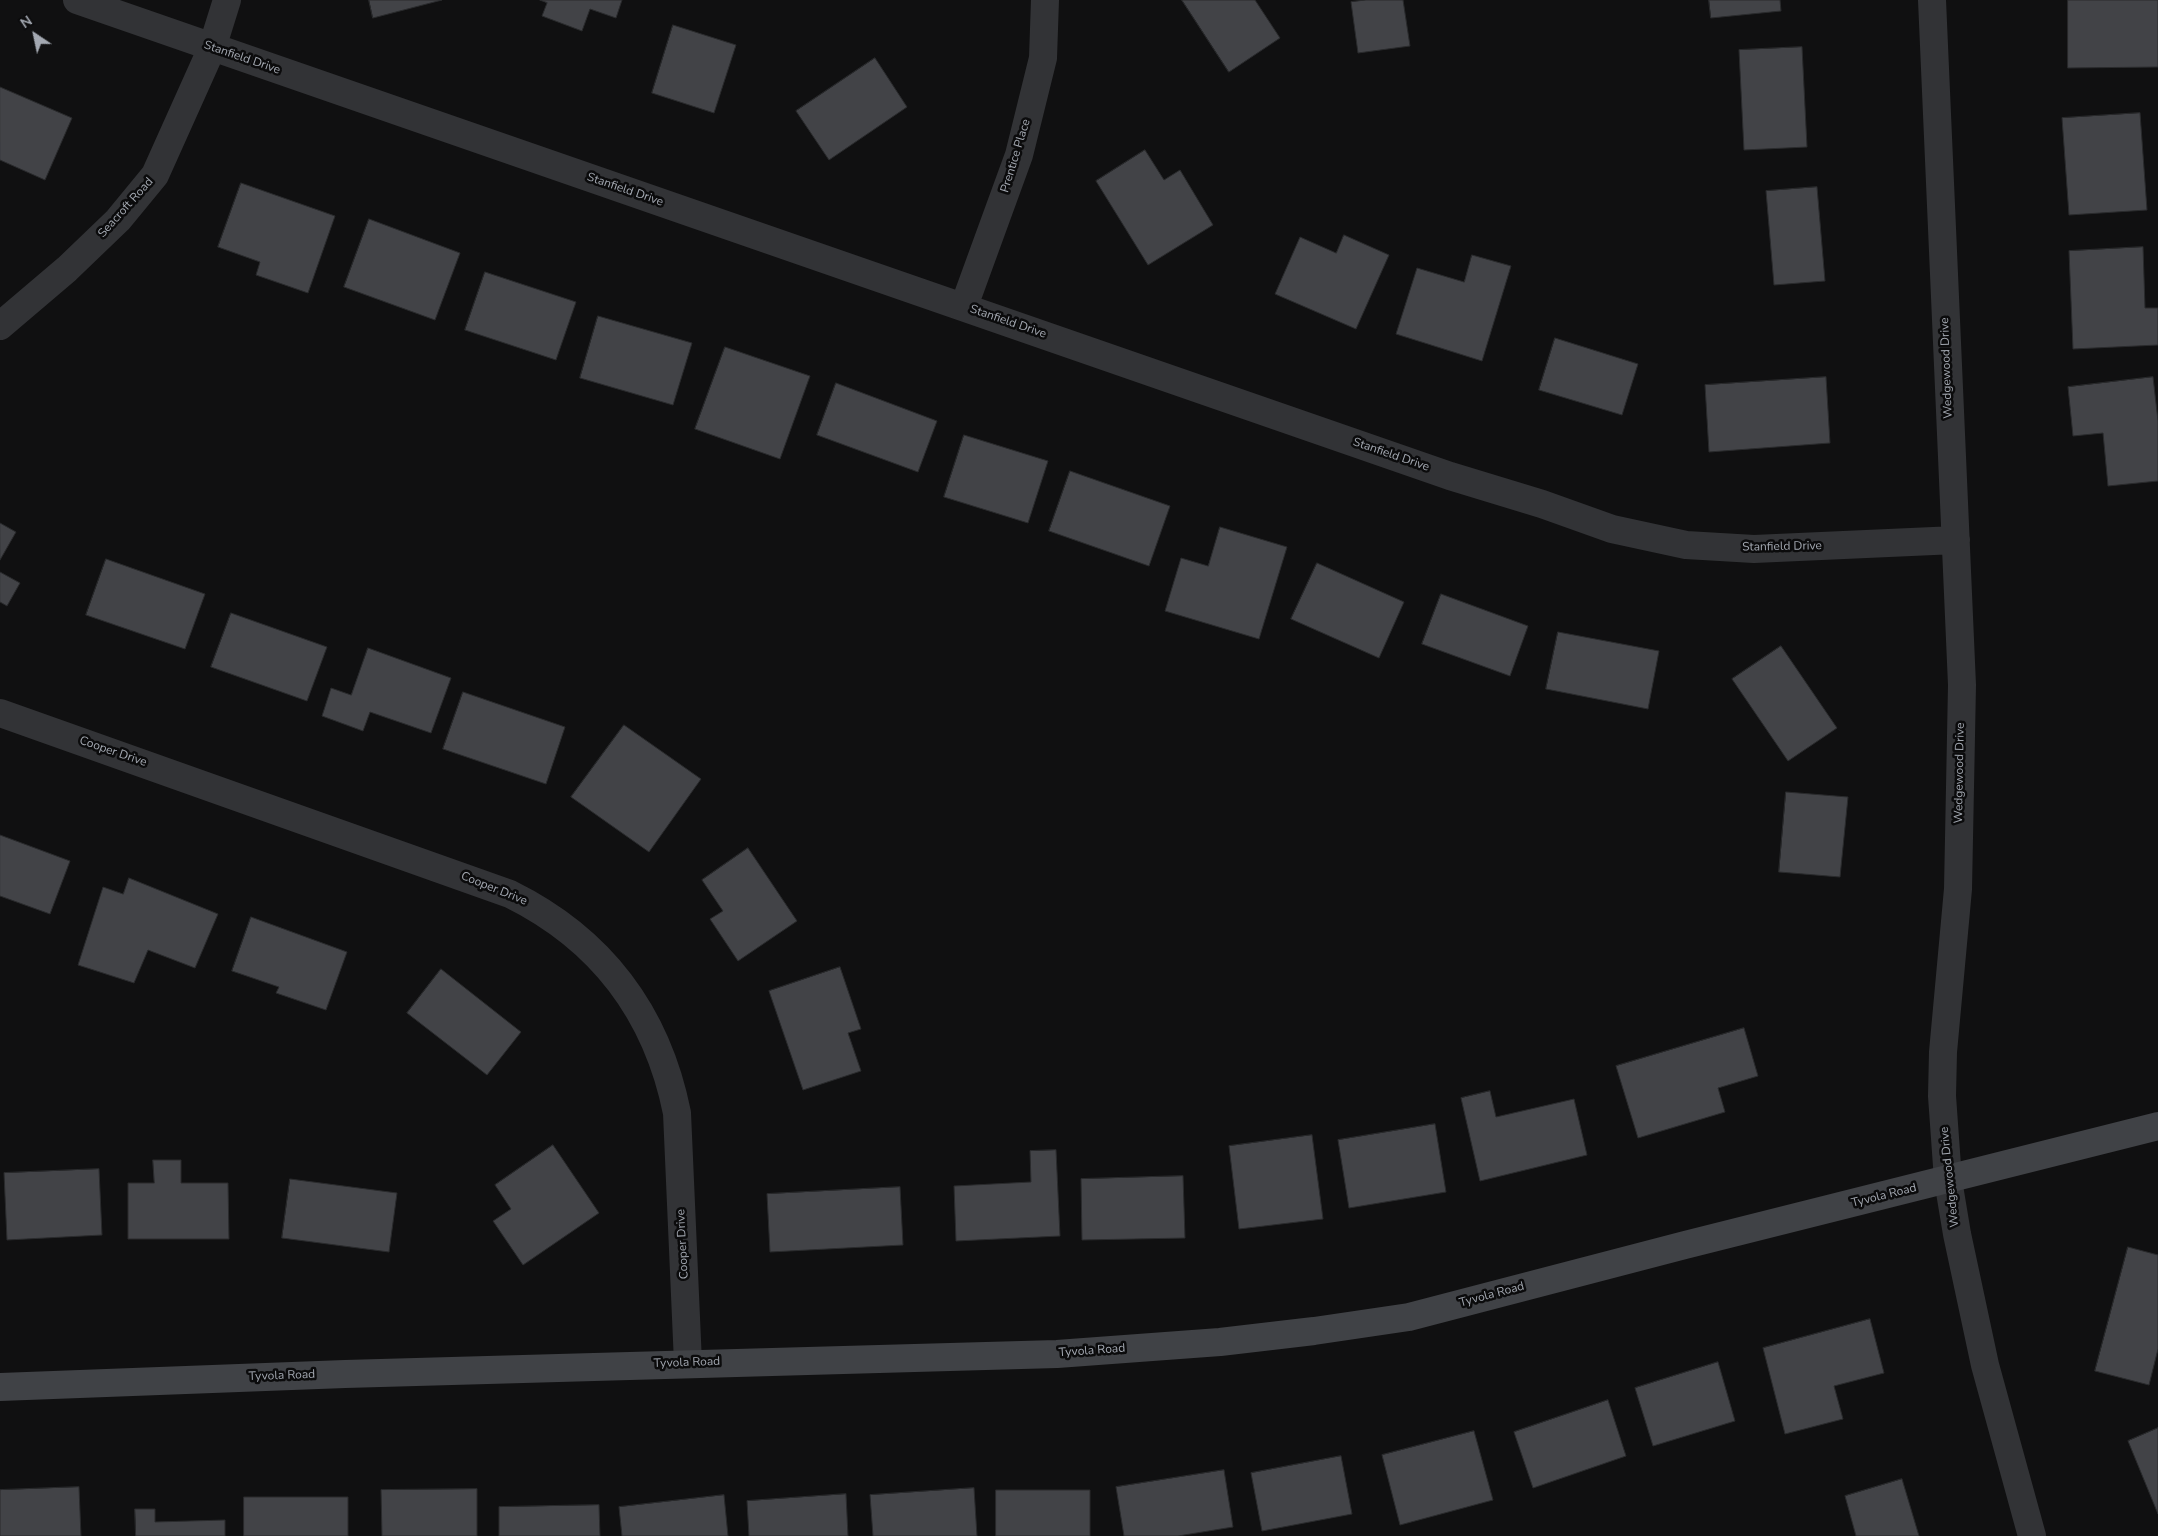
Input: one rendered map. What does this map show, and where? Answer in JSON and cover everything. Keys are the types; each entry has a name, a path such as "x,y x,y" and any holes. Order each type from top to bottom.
{"main road":[{"name":"Tyvola Road","path":"0,1387 688,1363 1057,1354 1220,1342 1314,1331 1409,1316 1685,1244 1948,1180 2158,1126"}],"street":[{"name":"Stanfield Drive","path":"77,0 1450,476 1542,504 1612,529 1686,545 1754,549 1956,540"},
{"name":"Seacroft Road","path":"0,326 67,269 118,220 155,176 212,48 227,0"},
{"name":"Prentice Place","path":"964,306 1019,155 1043,58 1045,0"},
{"name":"Wedgewood Drive","path":"1932,0 1949,426 1962,685 1958,889 1942,1096 1948,1180 1957,1234 1985,1365 2032,1536"},
{"name":"Cooper Drive","path":"0,713 415,858 510,894 535,906 582,940 602,960 637,1006 662,1058 672,1085 677,1113 688,1363"}],"building":[{"path":"369,0 442,0 373,18"},
{"path":"540,0 622,0 616,18 590,9 582,31 542,16 547,3"},
{"path":"1182,0 1255,0 1280,38 1229,72"},
{"path":"1403,0 1410,46 1358,53 1351,2"},
{"path":"1709,0 1780,0 1781,11 1711,18"},
{"path":"2068,0 2158,0 2158,67 2068,68"},
{"path":"673,25 736,45 714,113 652,93"},
{"path":"1802,47 1807,147 1744,150 1739,50"},
{"path":"875,58 907,107 829,160 796,111"},
{"path":"0,87 72,118 45,180 0,160"},
{"path":"2140,113 2147,210 2069,215 2062,118"},
{"path":"1145,150 1164,180 1180,170 1213,225 1148,265 1096,181"},
{"path":"241,183 335,216 308,293 256,275 260,262 218,247"},
{"path":"1817,187 1825,281 1774,285 1766,191"},
{"path":"369,219 460,253 435,320 344,287"},
{"path":"1344,235 1389,255 1356,329 1275,294 1300,237 1336,253"},
{"path":"2143,247 2145,308 2158,308 2158,345 2073,349 2069,251"},
{"path":"1472,255 1511,266 1482,361 1396,334 1417,268 1464,282"},
{"path":"485,272 576,302 556,360 465,330"},
{"path":"598,316 692,343 673,405 580,378"},
{"path":"1555,338 1638,364 1622,415 1539,390"},
{"path":"725,347 810,376 780,459 695,429"},
{"path":"1826,377 1830,443 1709,452 1705,385"},
{"path":"2153,377 2158,421 2158,481 2108,486 2103,433 2073,436 2068,387"},
{"path":"836,383 937,421 918,472 817,435"},
{"path":"964,435 1048,461 1028,523 944,497"},
{"path":"1070,471 1170,506 1149,566 1049,531"},
{"path":"0,523 16,532 0,560"},
{"path":"1220,527 1287,547 1259,639 1165,611 1181,558 1208,566"},
{"path":"106,559 205,594 185,649 86,615"},
{"path":"1317,563 1404,602 1379,658 1291,619"},
{"path":"0,572 20,583 7,606 0,602"},
{"path":"1441,594 1528,626 1510,676 1422,644"},
{"path":"231,613 327,647 307,701 211,667"},
{"path":"1558,632 1659,651 1648,709 1546,689"},
{"path":"1781,646 1837,728 1788,761 1732,679"},
{"path":"368,648 451,678 431,733 370,712 363,731 322,716 331,688 351,695"},
{"path":"463,692 565,727 546,784 443,749"},
{"path":"624,725 701,779 649,852 571,797"},
{"path":"1786,792 1848,797 1840,877 1779,872"},
{"path":"0,835 70,861 50,914 0,896"},
{"path":"748,848 797,921 738,961 710,919 723,911 702,880"},
{"path":"129,878 218,914 195,968 148,950 134,983 78,965 103,887 123,894"},
{"path":"251,917 347,952 326,1010 276,993 279,987 232,971"},
{"path":"840,967 861,1029 848,1033 861,1071 803,1090 769,991"},
{"path":"441,969 521,1032 487,1075 407,1013"},
{"path":"1744,1028 1758,1076 1718,1088 1725,1112 1638,1138 1616,1066"},
{"path":"1490,1091 1496,1117 1574,1099 1587,1155 1480,1181 1461,1098"},
{"path":"1435,1124 1446,1192 1349,1208 1338,1140"},
{"path":"1312,1135 1323,1219 1239,1229 1229,1146"},
{"path":"553,1145 599,1213 523,1265 493,1221 511,1209 495,1185"},
{"path":"1056,1150 1060,1236 956,1241 954,1186 1031,1182 1030,1151"},
{"path":"153,1160 181,1160 181,1183 228,1183 229,1239 128,1239 128,1183 154,1183"},
{"path":"99,1169 102,1235 7,1240 4,1173"},
{"path":"1183,1176 1185,1238 1082,1240 1081,1179"},
{"path":"290,1179 397,1193 389,1252 282,1238"},
{"path":"900,1187 903,1245 770,1252 767,1194"},
{"path":"2128,1247 2158,1255 2158,1349 2149,1385 2095,1371"},
{"path":"1870,1319 1884,1373 1834,1386 1843,1419 1785,1434 1763,1348"},
{"path":"1718,1362 1735,1421 1653,1446 1635,1388"},
{"path":"1608,1400 1626,1456 1533,1488 1514,1432"},
{"path":"2158,1428 2158,1514 2128,1441"},
{"path":"1474,1431 1493,1500 1400,1525 1382,1455"},
{"path":"1341,1456 1352,1514 1262,1531 1251,1473"},
{"path":"1224,1470 1233,1527 1178,1536 1124,1536 1116,1487"},
{"path":"1902,1479 1919,1536 1856,1536 1845,1496"},
{"path":"79,1487 81,1536 0,1536 0,1490"},
{"path":"974,1488 977,1536 873,1536 870,1495"},
{"path":"477,1489 477,1536 382,1536 381,1490"},
{"path":"996,1490 1090,1490 1090,1536 996,1536"},
{"path":"846,1494 848,1536 749,1536 747,1501"},
{"path":"724,1495 728,1536 622,1536 619,1507"},
{"path":"244,1497 348,1497 348,1536 244,1536"},
{"path":"599,1505 600,1536 499,1536 499,1507"},
{"path":"135,1509 155,1509 155,1522 225,1520 225,1536 136,1536"}]}
